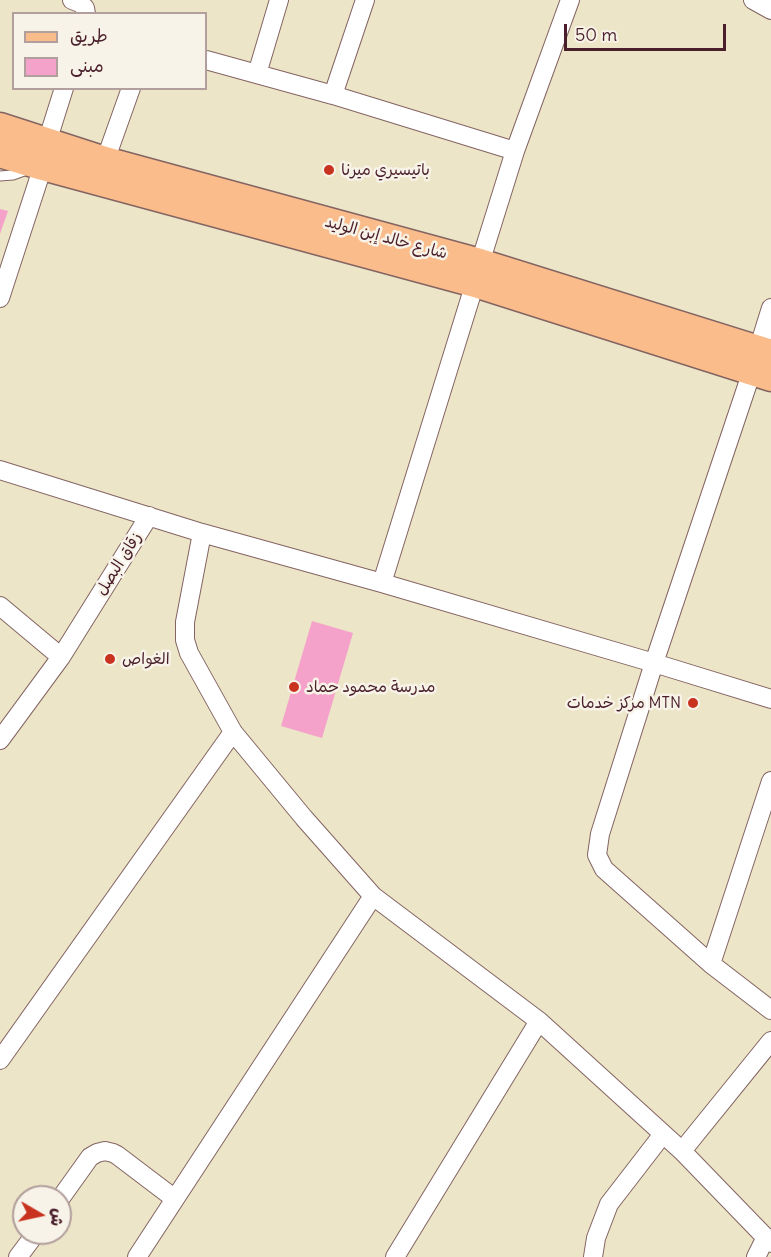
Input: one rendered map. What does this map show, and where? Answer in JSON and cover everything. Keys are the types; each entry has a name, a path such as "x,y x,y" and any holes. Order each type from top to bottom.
{"main road":[{"name":"شارع خالد إبن الوليد","path":"0,127 41,157 477,273"},
{"name":"شارع خالد إبن الوليد","path":"0,153 105,161 477,273 763,363"}],"street":[{"path":"72,0 80,3 86,12"},
{"path":"257,74 279,0"},
{"path":"333,95 365,0"},
{"path":"382,583 515,151 570,0"},
{"path":"753,0 771,10"},
{"path":"207,60 333,95 515,151"},
{"path":"0,298 41,157 63,90"},
{"path":"105,161 130,90"},
{"path":"771,308 763,363 654,663 600,834 597,855 604,870 711,964 771,1010"},
{"name":"زقاق البصل","path":"0,470 149,516 61,657 4,728"},
{"path":"149,516 771,699"},
{"path":"202,533 185,622 185,640 189,653 233,732 304,818 373,896 539,1021 682,1151 768,1240 756,1257"},
{"path":"0,606 61,657"},
{"path":"0,1060 233,732"},
{"path":"711,964 771,781"},
{"path":"137,1257 373,896"},
{"path":"395,1257 539,1021"},
{"path":"682,1151 771,1041"},
{"path":"593,1257 596,1238 609,1204 663,1134"},
{"path":"70,1185 90,1157 105,1151 117,1155 174,1199"}],"lane":[{"path":"0,176 24,171 41,157"}],"building":[{"path":"0,209 8,211 0,234"},
{"path":"312,621 353,633 322,738 281,726"}],"place":[{"name":"باتيسيري ميرنا","path":"329,170"},
{"name":"الغواص","path":"110,659"},
{"name":"مدرسة محمود حماد","path":"294,687"},
{"name":"مركز خدمات MTN","path":"693,703"}]}
